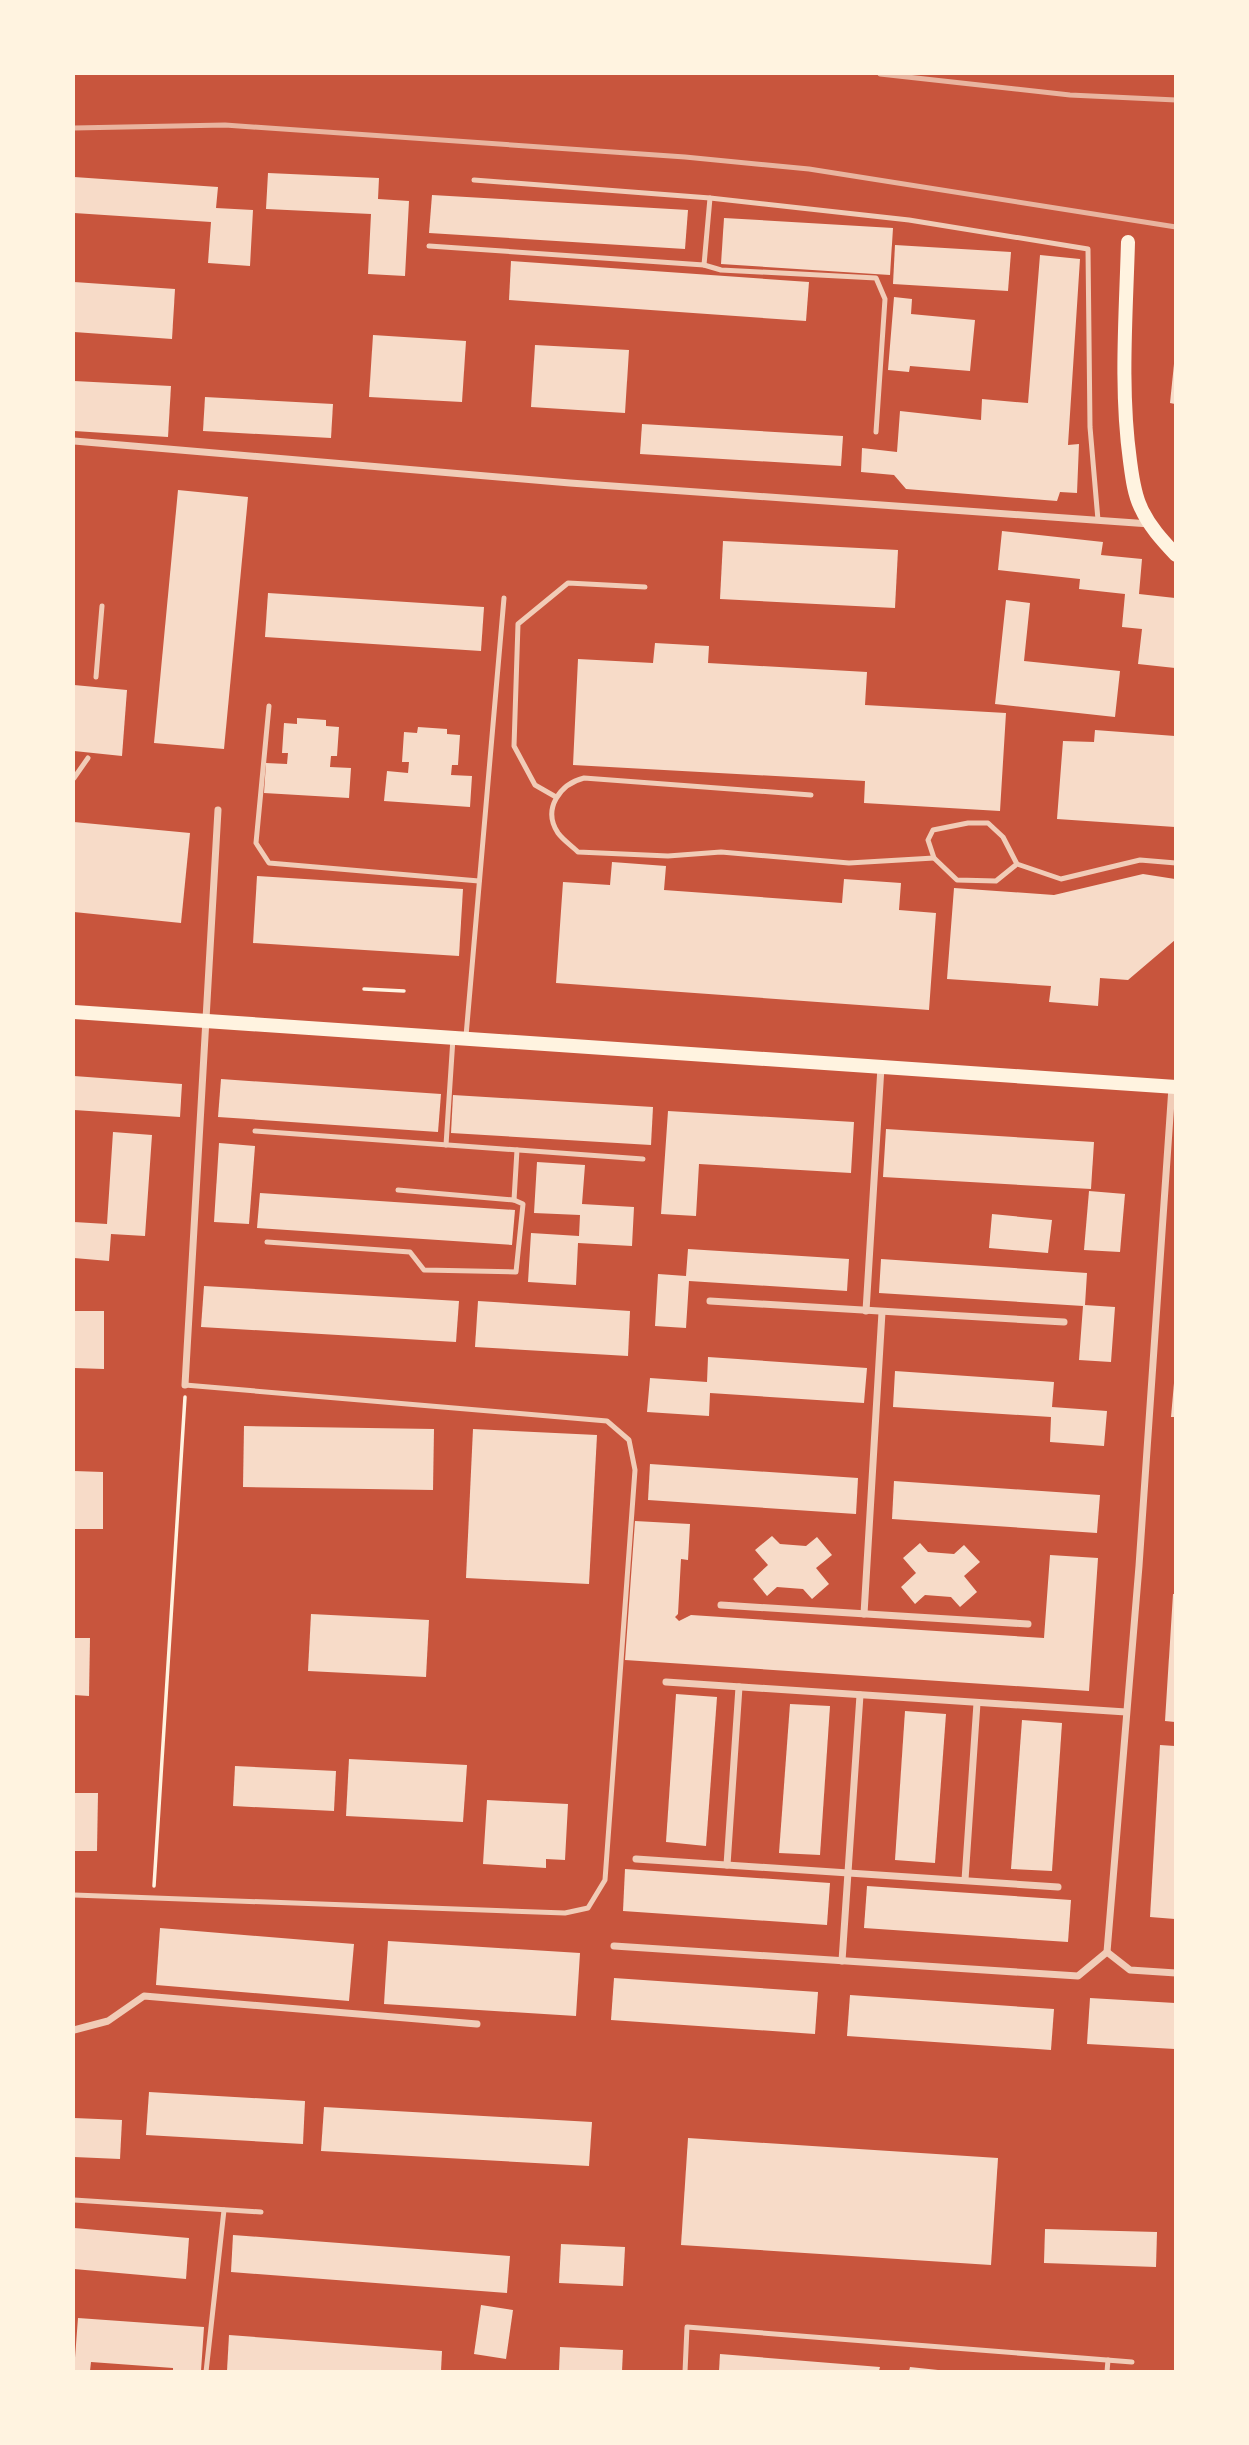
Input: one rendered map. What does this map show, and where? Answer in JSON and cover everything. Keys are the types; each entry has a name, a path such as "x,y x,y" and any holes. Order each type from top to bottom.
{"main road":[{"path":"1128,242 1124,364 1127,441 1133,482 1140,506 1157,534 1175,555"},
{"path":"74,1012 1174,1087"}],"street":[{"path":"74,441 570,483 1151,524"},
{"path":"186,1385 218,810"},
{"path":"866,1311 881,1067"},
{"path":"614,1946 1078,1976 1107,1952 1174,1087"},
{"path":"710,1301 1064,1322"},
{"path":"864,1614 883,1312"},
{"path":"721,1605 1028,1623"},
{"path":"666,1682 1126,1712"},
{"path":"727,1865 739,1687"},
{"path":"842,1961 860,1695"},
{"path":"965,1881 978,1703"},
{"path":"636,1859 1058,1887"},
{"path":"1107,1952 1130,1970 1175,1973"},
{"path":"74,2030 108,2021 144,1996 477,2024"}],"lane":[{"path":"474,180 710,198 909,220 1088,249 1090,428 1098,520"},
{"path":"704,265 710,198"},
{"path":"429,246 704,265 721,270 876,278 885,299 876,432"},
{"path":"556,797 535,785 514,746 518,624 568,583 645,587"},
{"path":"446,1145 479,881 504,598"},
{"path":"96,677 102,606"},
{"path":"269,706 256,843 270,863 479,881"},
{"path":"74,778 88,758"},
{"path":"811,795 584,778 569,782 556,797 551,816 558,832 578,852 668,856 721,852 849,863 934,858"},
{"path":"1017,864 996,881 957,880 934,858 929,840 933,830 968,823 988,823 1003,837 1017,864 1061,879 1140,860 1175,863"},
{"path":"255,1131 643,1159"},
{"path":"514,1200 517,1150"},
{"path":"267,1242 410,1252 424,1270 516,1272 523,1204 514,1200 398,1190"},
{"path":"74,1895 565,1913 588,1908 606,1880 635,1470 629,1440 607,1421 186,1385"},
{"path":"74,2200 261,2212"},
{"path":"206,2371 224,2210"},
{"path":"685,2371 687,2327 1132,2362"},
{"path":"1107,2371 1108,2360"}],"path":[{"path":"364,989 404,991"},
{"path":"153,1898 186,1385"}],"building":[{"path":"268,173 379,178 378,199 409,201 405,276 368,274 371,214 266,209"},
{"path":"74,177 218,187 216,208 253,210 250,266 208,263 211,222 74,213"},
{"path":"432,195 688,210 685,249 429,233"},
{"path":"724,218 893,228 890,275 721,264"},
{"path":"895,245 1011,252 1008,291 893,284"},
{"path":"1040,255 1080,259 1068,445 1079,444 1077,493 1060,492 1057,501 906,489 894,475 861,472 862,448 897,452 900,411 981,420 982,399 1028,403"},
{"path":"511,261 809,282 806,321 509,300"},
{"path":"74,282 175,289 172,339 74,332"},
{"path":"894,297 912,299 911,314 975,320 970,371 910,366 909,372 888,370"},
{"path":"373,335 466,341 462,402 369,397"},
{"path":"535,345 629,350 625,413 531,407"},
{"path":"1175,364 1175,404 1170,403"},
{"path":"74,381 171,386 168,437 74,431"},
{"path":"205,397 333,404 331,438 203,431"},
{"path":"642,424 843,436 841,466 640,454"},
{"path":"178,490 248,497 224,749 154,743"},
{"path":"1002,531 1103,542 1101,555 1142,559 1139,594 1175,598 1175,668 1138,664 1142,629 1122,627 1125,594 1079,589 1080,579 998,570"},
{"path":"723,541 898,550 895,608 720,599"},
{"path":"268,593 484,607 481,651 265,637"},
{"path":"1006,600 1030,603 1024,661 1120,671 1115,717 995,704"},
{"path":"655,643 709,646 708,663 867,672 865,705 1006,713 1000,811 864,803 865,781 573,765 578,659 653,663"},
{"path":"74,685 127,690 122,756 74,751"},
{"path":"297,718 326,720 326,726 339,727 337,756 331,756 330,767 351,768 349,798 264,793 266,763 287,764 288,753 282,753 284,723 297,724"},
{"path":"418,727 447,729 447,734 460,735 458,765 452,765 451,775 472,776 470,807 384,801 387,771 408,773 409,762 402,762 404,732 417,733"},
{"path":"1095,730 1175,736 1175,827 1057,819 1063,741 1094,742"},
{"path":"74,822 190,833 181,923 74,912"},
{"path":"612,862 666,866 664,890 842,903 844,879 901,883 899,910 936,913 929,1010 556,983 563,882 610,885"},
{"path":"1143,874 1175,879 1175,940 1128,980 1100,978 1098,1006 1049,1002 1051,986 947,979 954,888 1054,895"},
{"path":"257,876 463,889 459,956 253,943"},
{"path":"74,1076 182,1084 180,1117 74,1110"},
{"path":"221,1079 441,1094 438,1132 218,1117"},
{"path":"453,1095 653,1107 651,1145 451,1133"},
{"path":"668,1111 854,1122 851,1173 699,1164 696,1216 661,1214"},
{"path":"886,1129 1094,1142 1091,1189 883,1177"},
{"path":"113,1132 152,1135 145,1236 111,1234 109,1261 74,1258 74,1222 107,1224"},
{"path":"219,1143 255,1146 249,1224 214,1222"},
{"path":"537,1162 585,1165 582,1204 634,1207 632,1246 578,1243 576,1285 528,1282 531,1233 579,1236 580,1215 534,1213"},
{"path":"1089,1191 1125,1194 1120,1252 1084,1250"},
{"path":"260,1193 515,1210 512,1245 257,1228"},
{"path":"992,1214 1052,1220 1048,1253 989,1248"},
{"path":"688,1249 849,1259 847,1291 689,1281 686,1328 655,1326 658,1274 686,1276"},
{"path":"881,1259 1087,1273 1085,1305 1115,1307 1111,1362 1079,1360 1083,1306 879,1293"},
{"path":"204,1286 459,1301 456,1342 201,1327"},
{"path":"478,1301 630,1311 628,1356 475,1347"},
{"path":"74,1311 104,1311 104,1369 74,1368"},
{"path":"708,1357 867,1368 864,1403 710,1393 709,1416 647,1412 650,1378 707,1382"},
{"path":"895,1371 1054,1382 1052,1407 1107,1411 1104,1446 1050,1442 1051,1417 893,1407"},
{"path":"1174,1383 1175,1417 1171,1417"},
{"path":"244,1426 434,1429 433,1490 243,1487"},
{"path":"473,1429 597,1435 589,1584 466,1578"},
{"path":"650,1464 858,1478 856,1514 648,1500"},
{"path":"74,1471 103,1472 103,1529 74,1529"},
{"path":"894,1481 1100,1495 1097,1533 892,1519"},
{"path":"635,1521 690,1524 688,1560 681,1559 678,1614 675,1617 679,1621 691,1615 1044,1638 1050,1555 1098,1558 1089,1691 625,1660"},
{"path":"772,1536 780,1544 806,1546 817,1537 832,1555 816,1568 829,1584 812,1599 803,1589 777,1587 767,1596 753,1579 768,1565 755,1550"},
{"path":"920,1543 928,1552 954,1554 964,1545 980,1562 964,1576 977,1592 960,1607 951,1597 925,1595 915,1604 901,1587 916,1573 903,1558"},
{"path":"1175,1594 1175,1722 1165,1721"},
{"path":"311,1614 429,1620 426,1677 308,1671"},
{"path":"74,1638 90,1638 89,1696 74,1695"},
{"path":"676,1694 717,1697 706,1846 666,1842"},
{"path":"790,1704 830,1706 820,1855 779,1853"},
{"path":"905,1711 946,1714 935,1863 895,1860"},
{"path":"1022,1720 1062,1723 1052,1871 1011,1869"},
{"path":"1160,1745 1175,1746 1175,1919 1150,1917"},
{"path":"349,1759 467,1765 463,1822 346,1816"},
{"path":"235,1766 336,1771 334,1811 233,1806"},
{"path":"74,1793 98,1793 97,1851 74,1851"},
{"path":"487,1800 568,1804 565,1860 546,1859 546,1868 483,1864"},
{"path":"625,1869 830,1883 827,1925 623,1911"},
{"path":"867,1886 1071,1900 1068,1942 864,1928"},
{"path":"160,1928 354,1944 349,2001 156,1985"},
{"path":"388,1941 580,1953 576,2016 384,2004"},
{"path":"614,1978 818,1992 815,2034 611,2020"},
{"path":"850,1995 1054,2009 1051,2050 847,2036"},
{"path":"1090,1998 1175,2003 1175,2049 1087,2044"},
{"path":"149,2092 305,2101 303,2144 146,2135"},
{"path":"324,2107 592,2122 589,2166 321,2151"},
{"path":"74,2118 122,2120 120,2159 74,2157"},
{"path":"688,2138 998,2158 991,2265 681,2245"},
{"path":"74,2228 189,2238 186,2279 74,2269"},
{"path":"1045,2229 1157,2232 1156,2267 1044,2263"},
{"path":"233,2235 510,2256 507,2293 231,2272"},
{"path":"561,2244 625,2247 623,2286 559,2283"},
{"path":"481,2305 513,2310 506,2359 474,2354"},
{"path":"78,2318 204,2327 201,2371 173,2371 173,2368 91,2362 90,2371 74,2371"},
{"path":"229,2335 442,2351 441,2371 227,2371"},
{"path":"560,2347 623,2350 622,2371 559,2371"},
{"path":"720,2354 880,2367 879,2371 719,2371"},
{"path":"910,2367 938,2370 938,2371 909,2371"}],"railway":[{"path":"880,74 1070,95 1176,100"},
{"path":"74,128 225,125 685,157 809,169 1176,227"}]}
